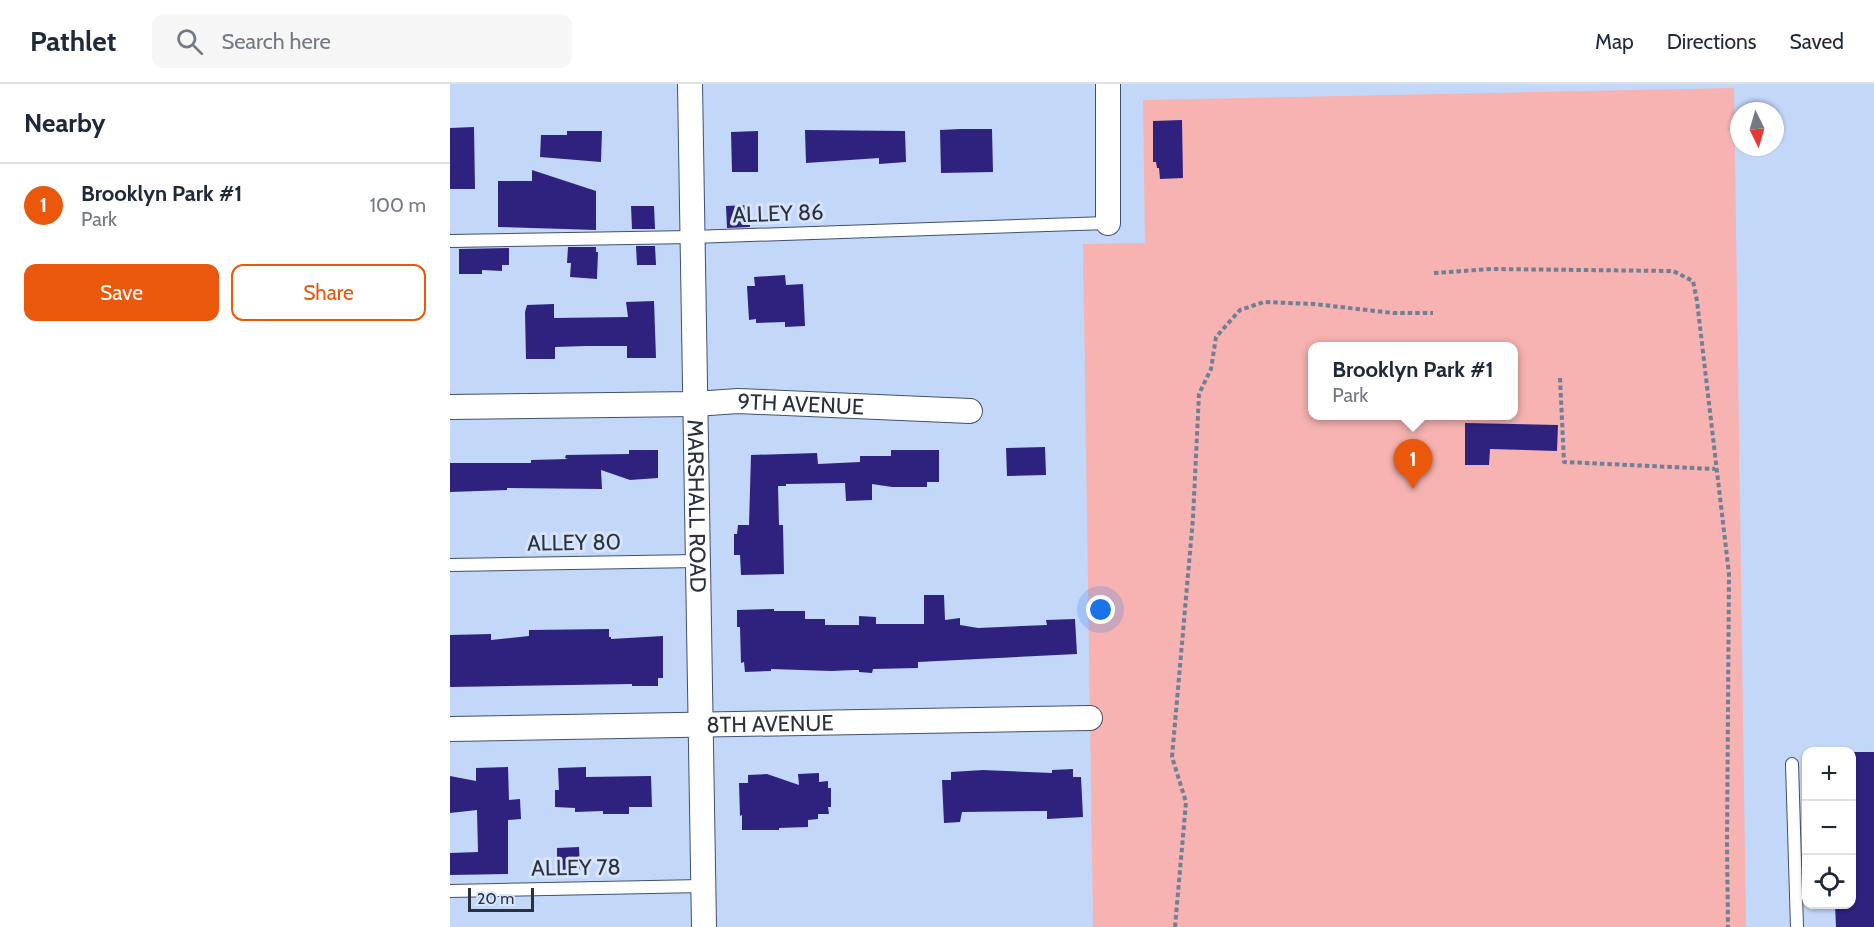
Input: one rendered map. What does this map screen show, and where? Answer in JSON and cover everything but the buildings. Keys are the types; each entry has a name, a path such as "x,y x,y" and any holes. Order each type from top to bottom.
{"street":[{"name":"MARSHALL ROAD","path":"690,84 704,927"},
{"path":"1108,84 1108,224"},
{"name":"9TH AVENUE","path":"450,407 780,402 970,411"},
{"name":"8TH AVENUE","path":"450,729 1090,718"}],"lane":[{"name":"ALLEY 86","path":"450,241 692,237 1108,224"},
{"name":"ALLEY 80","path":"450,566 698,561"},
{"path":"1791,764 1797,927"},
{"name":"ALLEY 78","path":"450,891 703,886"}],"path":[{"path":"1434,273 1491,269 1673,271 1693,281 1729,574 1728,927"},
{"path":"1175,927 1186,802 1172,757 1193,518 1199,394 1211,369 1216,337 1240,310 1264,302 1314,303 1393,313 1433,313"},
{"path":"1560,378 1564,462 1715,469"}],"shaded area":[{"path":"1734,88 1734,102 1730,102 1730,156 1735,156 1746,927 1093,927 1083,244 1145,243 1143,100"}],"place":[{"name":"Brooklyn Park #1","path":"1413,489"}]}
